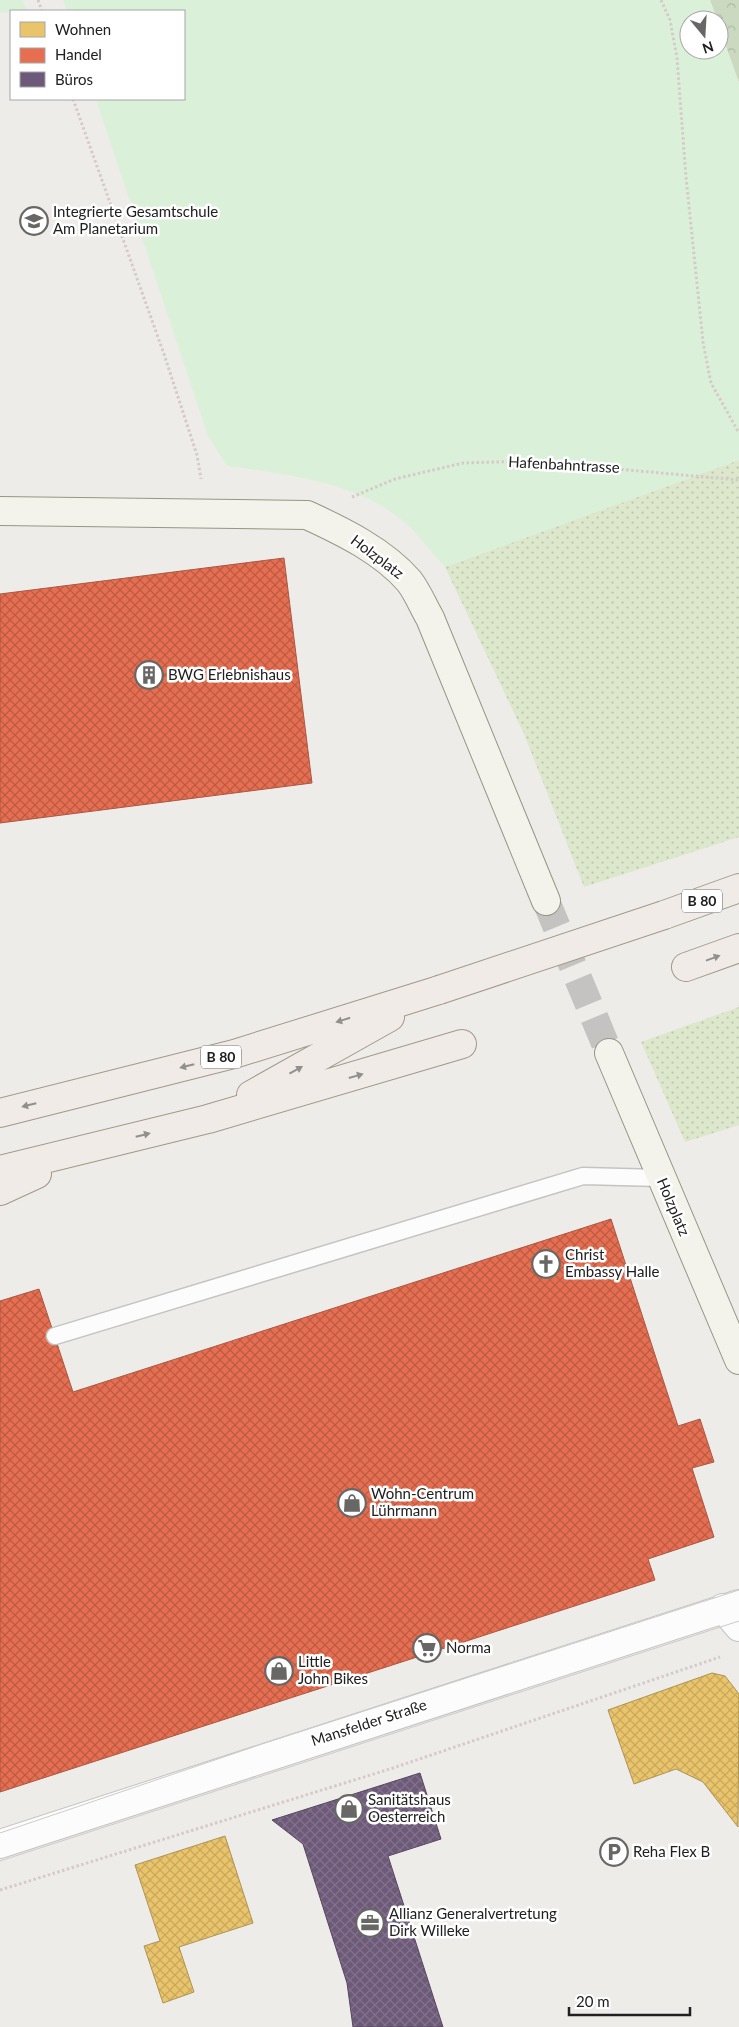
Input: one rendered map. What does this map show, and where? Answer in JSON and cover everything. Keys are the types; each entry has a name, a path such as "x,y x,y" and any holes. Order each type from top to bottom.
{"main road":[{"name":"B 80","path":"0,1113 234,1054 439,990 739,888"},
{"path":"686,967 739,948"},
{"path":"208,1119 439,990"},
{"path":"0,1170 208,1119 462,1044"},
{"path":"0,1191 96,1147"}],"street":[{"name":"Holzplatz","path":"0,511 307,515 340,530 383,558 409,581 430,618 546,901"},
{"name":"Holzplatz","path":"609,1053 660,1178 739,1360"},
{"name":"Mansfelder Straße","path":"0,1844 734,1613"}],"lane":[{"path":"55,1336 583,1176 660,1178"}],"path":[{"path":"661,0 670,20 677,58 686,177 703,342 711,383 739,433"},
{"path":"73,100 164,354 197,455 208,514"},
{"name":"Hafenbahntrasse","path":"307,515 395,479 463,463 528,461 739,480"},
{"path":"0,1890 393,1768 721,1657"}],"green space":[{"path":"0,0 23,0 27,10 10,10 10,12 0,13"},
{"path":"63,0 710,0 714,10 679,10 679,60 729,60 729,55 739,83 739,460 445,567 404,522 379,505 359,495 338,487 294,476 227,466 208,436 96,100 185,100 185,10 67,10"},
{"path":"710,0 739,0 739,83 729,55 729,10 714,10"},
{"path":"739,460 739,837 584,887 524,734 445,567"},
{"path":"739,1007 739,1125 685,1142 641,1042"}],"building: Wohnen":[{"path":"712,1673 725,1676 739,1694 738,1827 703,1782 676,1769 634,1784 608,1710"},
{"path":"225,1836 253,1923 179,1947 194,1992 163,2003 144,1946 160,1941 135,1865"}],"building: Handel":[{"name":"BWG Erlebnishaus","path":"284,558 312,783 0,823 0,594"},
{"name":"Wohn-Centrum Lührmann","path":"611,1219 678,1426 700,1419 714,1462 692,1468 714,1537 648,1559 655,1580 0,1792 0,1301 39,1289 73,1392"}],"building: Büros":[{"path":"420,1773 441,1839 388,1856 443,2027 353,2027 347,1983 303,1844 272,1820"}],"tunnel":[{"path":"546,901 609,1053"}],"tram line":[{"path":"0,1833 262,1744 739,1590"},
{"path":"0,1861 739,1621"}],"place":[{"name":"Integrierte Gesamtschule Am Planetarium","path":"34,221"},
{"name":"BWG Erlebnishaus","path":"149,675"},
{"name":"Christ Embassy Halle","path":"546,1264"},
{"name":"Wohn-Centrum Lührmann","path":"352,1503"},
{"name":"Norma","path":"427,1648"},
{"name":"Little John Bikes","path":"279,1671"},
{"name":"Sanitätshaus Oesterreich","path":"349,1809"},
{"name":"Reha Flex B","path":"614,1852"},
{"name":"Allianz Generalvertretung Dirk Willeke","path":"370,1923"}]}
